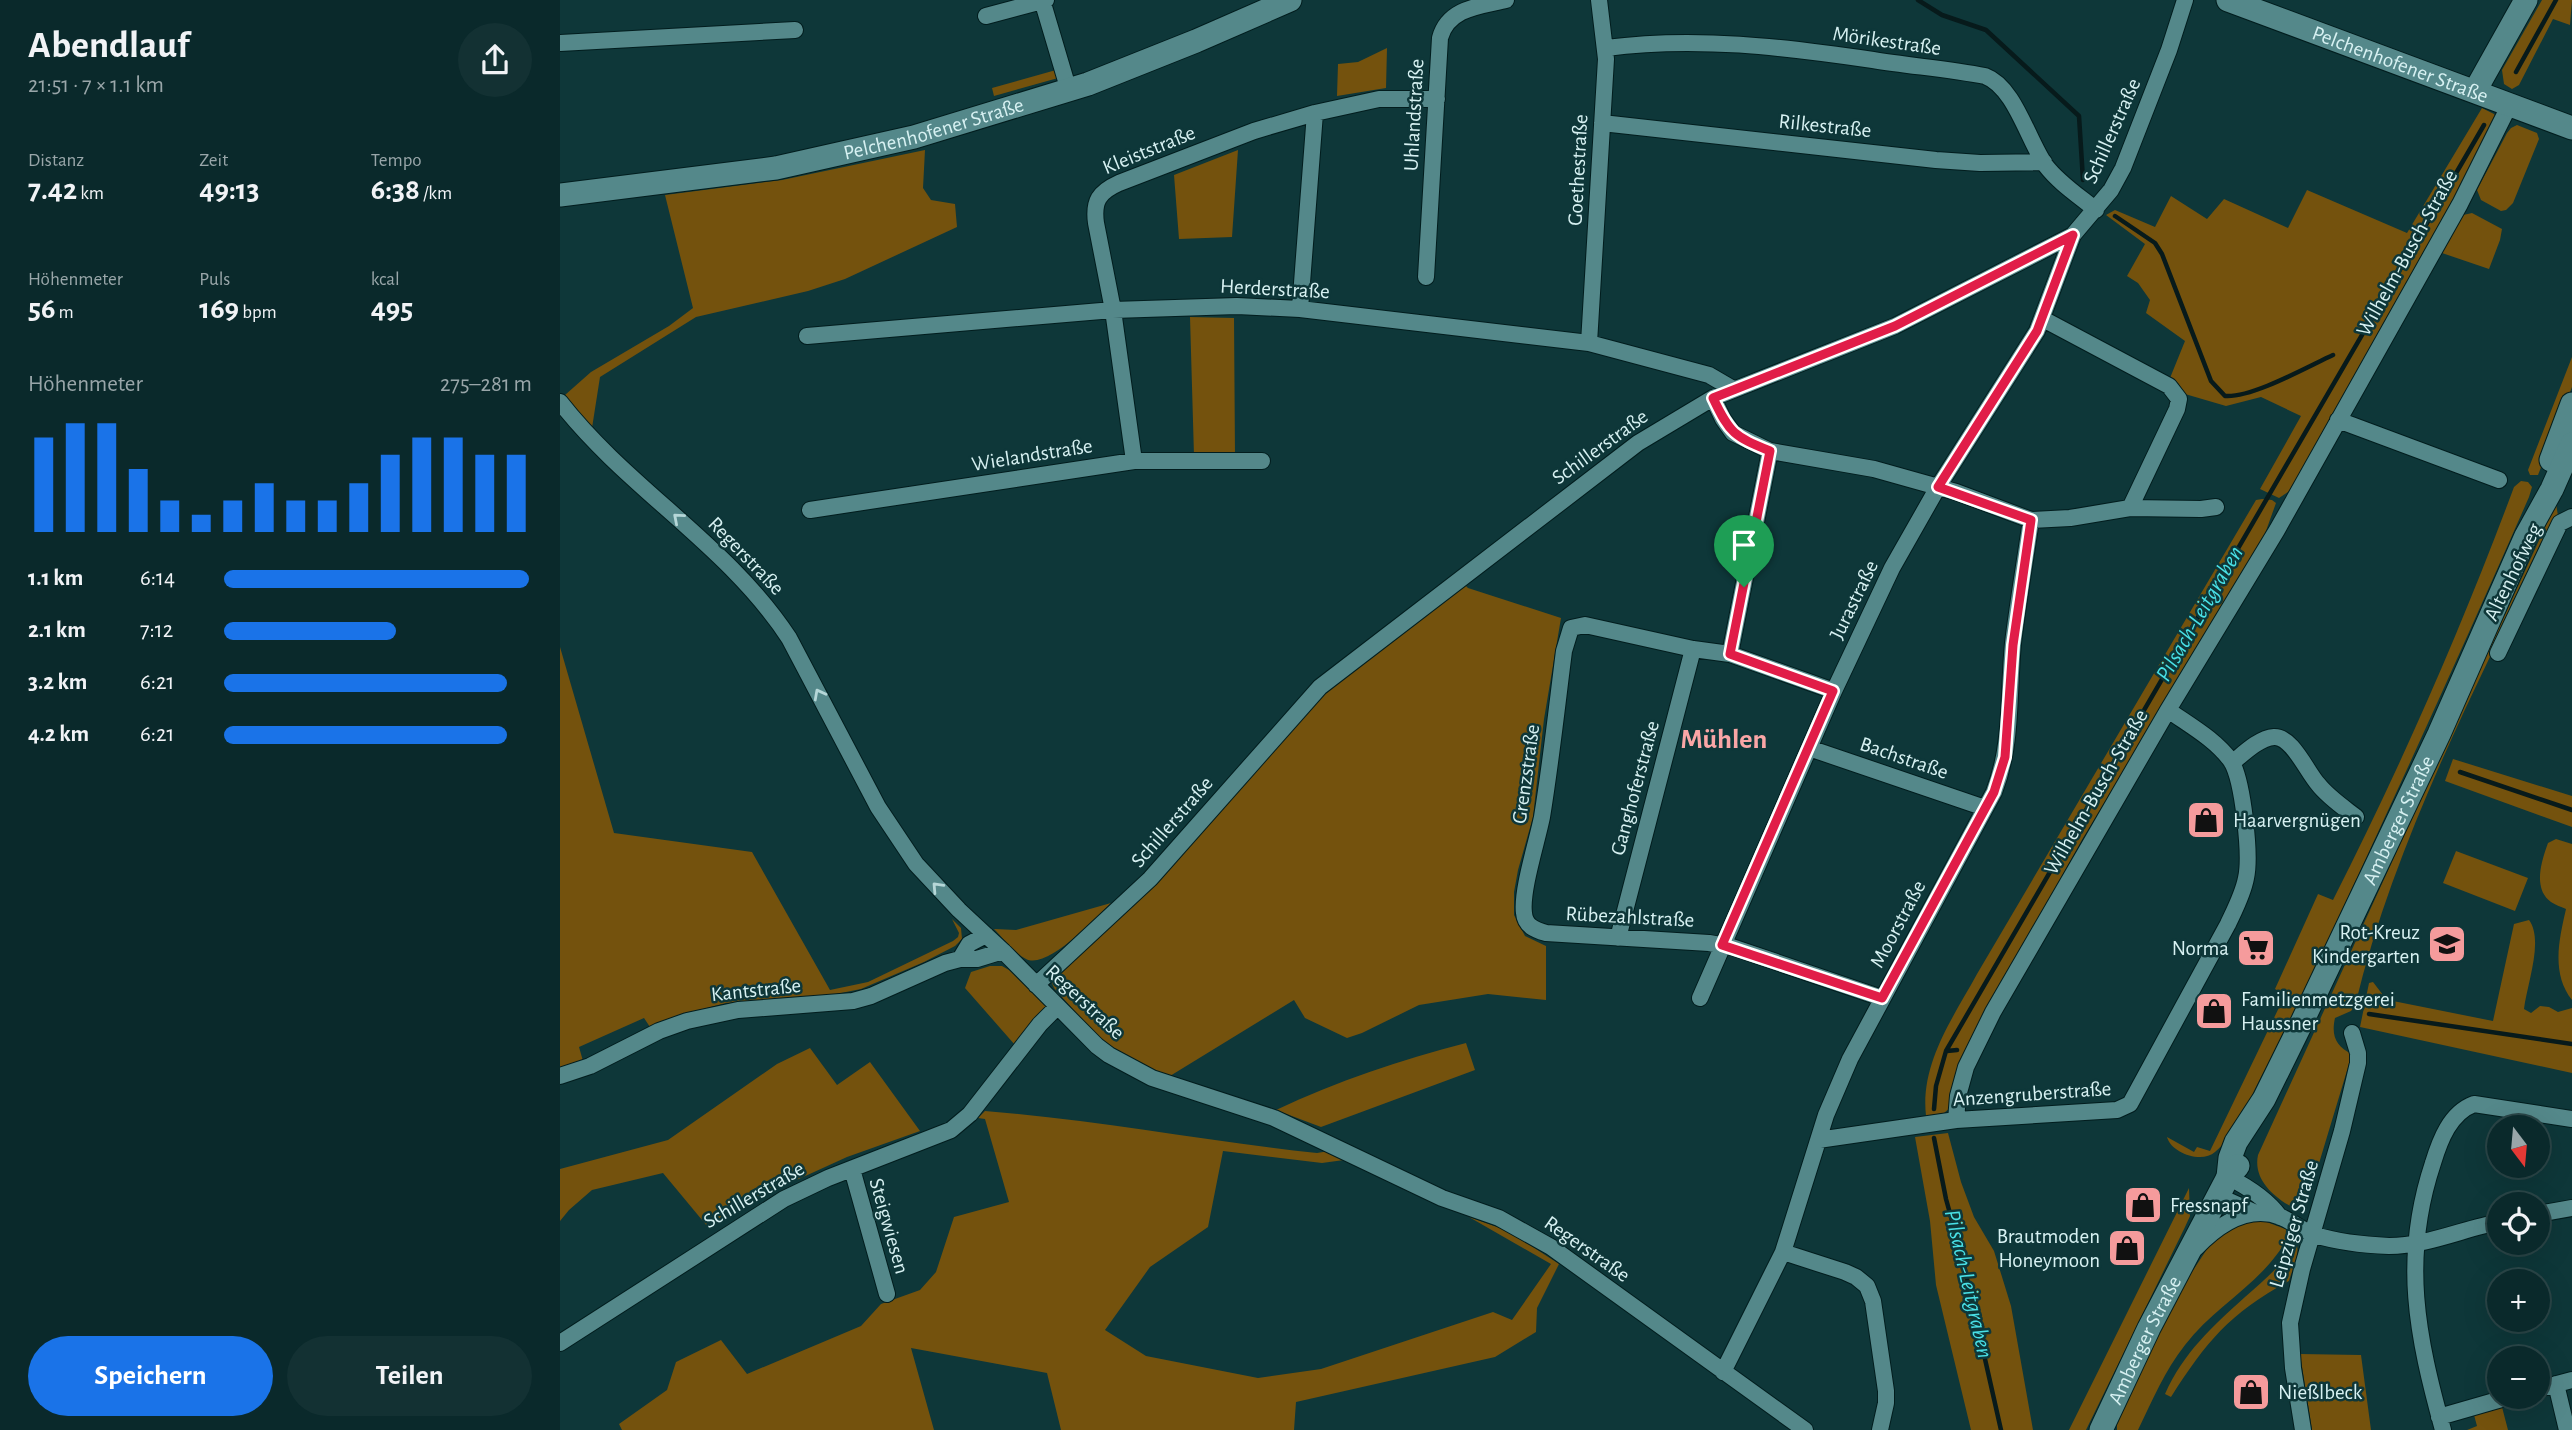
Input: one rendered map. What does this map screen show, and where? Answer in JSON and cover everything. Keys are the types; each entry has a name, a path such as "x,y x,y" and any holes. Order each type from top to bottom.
{"main road":[{"name":"Pelchenhofener Straße","path":"560,195 776,168 914,137 1069,91 1196,41 1290,0"},
{"name":"Pelchenhofener Straße","path":"2228,0 2572,127"},
{"path":"2474,90 2526,0"},
{"name":"Amberger Straße","path":"2526,536 2541,484 2572,404"},
{"name":"Amberger Straße","path":"2101,1430 2182,1264 2223,1187 2247,1153 2258,1126 2264,1099 2433,747 2526,536 2552,489 2572,444"}],"street":[{"path":"986,16 1043,0 1069,91"},
{"name":"Uhlandstraße","path":"1426,277 1440,38 1446,22 1455,14 1506,0"},
{"name":"Goethestraße","path":"1589,343 1605,48 1599,0"},
{"name":"Schillerstraße","path":"1036,985 1150,879 1320,687 1638,443 1733,388 1895,326 2073,235 2111,190 2123,168 2169,50 2185,0"},
{"path":"560,43 795,30"},
{"name":"Mörikestraße","path":"1605,48 1663,42 1727,43 1817,52 1985,76 1994,80 2007,94 2044,162 2055,176 2095,210"},
{"name":"Kleiststraße","path":"1134,461 1113,310 1094,210 1097,197 1119,183 1218,144 1315,113 1379,99 1437,99"},
{"name":"Wilhelm-Busch-Straße","path":"1956,1120 1961,1081 1977,1042 2168,710 2277,530 2460,204 2510,104"},
{"path":"1300,309 1315,113"},
{"name":"Rilkestraße","path":"1602,123 1936,160 1980,163 2044,162"},
{"name":"Jurastraße","path":"1700,998 1833,691 1892,568 1938,487 2029,346 2043,319 2073,235"},
{"name":"Herderstraße","path":"807,336 1113,310 1237,306 1300,309 1589,343 1709,375 1733,388"},
{"path":"2043,319 2162,382 2179,399 2177,409 2130,508"},
{"path":"1713,398 1733,433 1770,451 1874,469 1938,487 2031,520 2070,518 2130,508 2216,507"},
{"name":"Regerstraße","path":"560,402 608,456 733,568 772,611 894,832 931,881 958,911 1003,951 1109,1055 1152,1078 1275,1118 1442,1198 1483,1211 1515,1226 1551,1247 1805,1430"},
{"path":"2338,420 2499,480"},
{"path":"1730,654 1770,451"},
{"name":"Wielandstraße","path":"810,510 1134,461 1262,461"},
{"name":"Altenhofweg","path":"2497,653 2560,523 2572,517"},
{"name":"Moorstraße","path":"1723,1371 1783,1252 1818,1140 1850,1059 1994,792 2005,757 2013,645 2031,520"},
{"name":"Grenzstraße","path":"1535,930 1527,923 1524,914 1525,894 1542,817 1564,651 1571,628 1577,625 1693,649"},
{"path":"1693,649 1730,654 1833,691"},
{"name":"Ganghoferstraße","path":"1618,938 1693,649"},
{"path":"2168,710 2202,734 2232,762 2264,740 2277,736 2282,738 2318,785 2356,817"},
{"name":"Bachstraße","path":"1809,748 1985,808"},
{"name":"Anzengruberstraße","path":"1818,1140 1956,1120 2117,1110 2130,1104 2228,924 2246,879 2248,853 2245,826 2239,783 2232,762"},
{"name":"Rübezahlstraße","path":"1535,930 1722,945 1882,998"},
{"name":"Kantstraße","path":"960,959 969,944 986,935"},
{"name":"Kantstraße","path":"560,1076 590,1066 659,1031 687,1021 738,1010 853,1001 960,959 977,959 1003,951"},
{"name":"Schillerstraße","path":"560,1343 755,1216 813,1185 943,1134 959,1124 982,1100 1057,1006"},
{"name":"Leipziger Straße","path":"2302,1430 2290,1323 2358,1063 2352,1032"},
{"path":"2487,1406 2441,1423 2418,1323 2415,1289 2415,1244 2428,1175 2445,1133 2464,1108 2474,1104 2572,1119"},
{"name":"Steigwiesen","path":"852,1169 887,1294"},
{"path":"2223,1187 2256,1213"},
{"path":"2223,1187 2250,1189 2280,1217 2312,1234 2361,1244 2415,1244 2487,1225"},
{"path":"2550,1212 2572,1208"},
{"path":"2182,1264 2218,1228 2240,1216 2256,1213 2280,1217"},
{"path":"1783,1252 1856,1276 1871,1292 1886,1391 1880,1430"},
{"path":"2550,1386 2572,1380"},
{"path":"2556,1384 2567,1430"}],"shaded area":[{"path":"2542,0 2572,0 2570,25 2553,19 2519,85 2512,89 2504,84 2502,70"},
{"path":"1387,48 1386,88 1337,96 1338,64 1358,62"},
{"path":"1056,70 1058,78 994,96 992,88"},
{"path":"2482,108 2496,117 2490,134 2291,490 2279,498 2260,489 2301,416 2261,397 2226,406 2185,394 2178,383 2170,378 2185,341 2146,313 2150,300 2138,283 2127,276 2145,244 2106,215 2115,210 2155,227 2171,196 2207,219 2224,199 2288,228 2307,190 2407,233"},
{"path":"2517,125 2537,133 2539,139 2513,203 2501,211 2481,200 2477,190 2507,133"},
{"path":"925,150 923,188 931,200 955,204 957,227 845,279 808,291 696,317 600,377 592,428 565,395 591,372 669,326 693,308 665,195 782,180"},
{"path":"1238,150 1232,237 1179,239 1174,175"},
{"path":"2472,213 2502,229 2489,269 2442,253 2463,215"},
{"path":"1190,317 1234,318 1235,456 1194,456"},
{"path":"2572,357 2572,387 2538,475 2530,475 2528,470"},
{"path":"2521,481 2528,482 2532,487 2529,497 2364,863 2244,1112 2228,1138 2215,1152 2195,1157 2181,1152 2174,1148 2167,1137 2194,1152 2197,1147 2210,1151 2285,995 2275,989 2318,894 2333,900 2358,850 2452,644 2514,487"},
{"path":"2256,500 2276,503 2262,542 2083,838 2005,978 1961,1060 1951,1107 1944,1113 1926,1116 1928,1078 1933,1059 1949,1024"},
{"path":"2556,503 2558,516 2417,817 2372,942 2355,1006 2351,1011 2335,1018 2336,1040 2352,1054 2304,1213 2286,1204 2270,1191 2259,1174 2258,1155"},
{"path":"1463,583 1468,588 1561,618 1544,719 1533,817 1514,892 1514,915 1525,936 1546,946 1546,1000 1488,994 1419,1005 1347,1038 1305,1018 1294,1000 1170,1076 1142,1066 1102,1042 1054,988 1051,981 1065,964 1158,882 1318,699 1341,677"},
{"path":"560,647 614,833 752,852 830,990 868,982 953,941 959,933 952,919 961,928 962,939 955,946 924,962 861,989 836,994 726,1003 680,1015 650,1027 644,1018 579,1047 583,1061 560,1068"},
{"path":"2453,759 2572,796 2572,827 2445,781"},
{"path":"2556,839 2572,844 2572,1000 2561,979 2558,956 2566,909 2545,896 2540,882 2541,865 2548,843"},
{"path":"2456,851 2528,878 2515,911 2443,883"},
{"path":"1111,903 1059,950 1035,960 1022,956 994,929 1016,930"},
{"path":"2529,920 2535,939 2535,950 2524,1009 2531,1013 2540,1006 2558,1012 2572,1008 2572,1073 2360,1027 2369,983 2373,982 2383,995 2393,1001 2493,1021 2514,924"},
{"path":"990,966 1002,966 1009,970 1046,1006 1015,1045 965,988 971,972"},
{"path":"1466,1043 1475,1070 1321,1127 1276,1110 1370,1072"},
{"path":"810,1048 837,1085 870,1062 920,1131 847,1157 757,1198 707,1226 663,1173 592,1190 560,1221 560,1169 668,1140 777,1064"},
{"path":"985,1111 1317,1153 1329,1151 1344,1160 1322,1163 1223,1151 1208,1227 1150,1267 1105,1330 1146,1356 1258,1378 1321,1369 1493,1312 1512,1320 1551,1264 1469,1217 1508,1231 1559,1264 1537,1308 1536,1332 1495,1357 1296,1402 1294,1430 1061,1430 1047,1373 911,1348 934,1430 622,1430 619,1424 667,1390 676,1362 721,1340 747,1374 861,1326 881,1304 920,1290 936,1272 954,1217 1009,1202 985,1119 978,1118"},
{"path":"1948,1133 1961,1182 1974,1217 1994,1251 2011,1306 2033,1430 1971,1430 1936,1285 1930,1221 1915,1137"},
{"path":"2189,1188 2190,1216 2086,1430 2069,1430"},
{"path":"2264,1221 2291,1231 2281,1249 2256,1278 2212,1316 2185,1345 2165,1375 2138,1430 2117,1430 2117,1421 2182,1287 2211,1243 2224,1231 2248,1222"},
{"path":"2295,1240 2297,1255 2289,1281 2235,1317 2208,1344 2171,1397 2165,1394 2172,1379 2199,1341 2273,1271"},
{"path":"2300,1354 2361,1355 2371,1430 2312,1430"},
{"path":"2503,1409 2508,1430 2467,1430 2477,1426 2474,1415"}],"waterway":[{"path":"1918,0 1942,15 1986,30 2079,116 2083,180"},
{"name":"Pilsach-Leitgraben","path":"2516,72 2556,0"},
{"name":"Pilsach-Leitgraben","path":"1934,1109 1936,1086 1946,1051 2484,125"},
{"path":"2115,216 2155,243 2162,254 2211,381 2225,396 2264,387 2333,355"},
{"name":"Pilsach-Leitgraben","path":"2208,598 2215,602"},
{"path":"2460,772 2572,810"},
{"path":"2369,1014 2572,1044"},
{"path":"1947,1051 1957,1050"},
{"name":"Pilsach-Leitgraben","path":"1934,1138 2001,1430"}],"place":[{"name":"Haarvergnügen","path":"2206,820"},
{"name":"Rot-Kreuz Kindergarten","path":"2447,944"},
{"name":"Norma","path":"2256,948"},
{"name":"Familienmetzgerei Haussner","path":"2214,1011"},
{"name":"Fressnapf","path":"2143,1205"},
{"name":"Brautmoden Honeymoon","path":"2127,1248"},
{"name":"Nießlbeck","path":"2251,1392"}],"district":[{"name":"Mühlen","path":"1724,740"}],"route":[{"path":"2073,235 2043,319 2029,346 1938,487 2031,520 2013,645 2008,735 2005,757 1994,792 1882,998 1722,945 1833,691 1730,654 1744,587 1770,451 1733,433 1713,398 1895,326 2073,235"}]}
